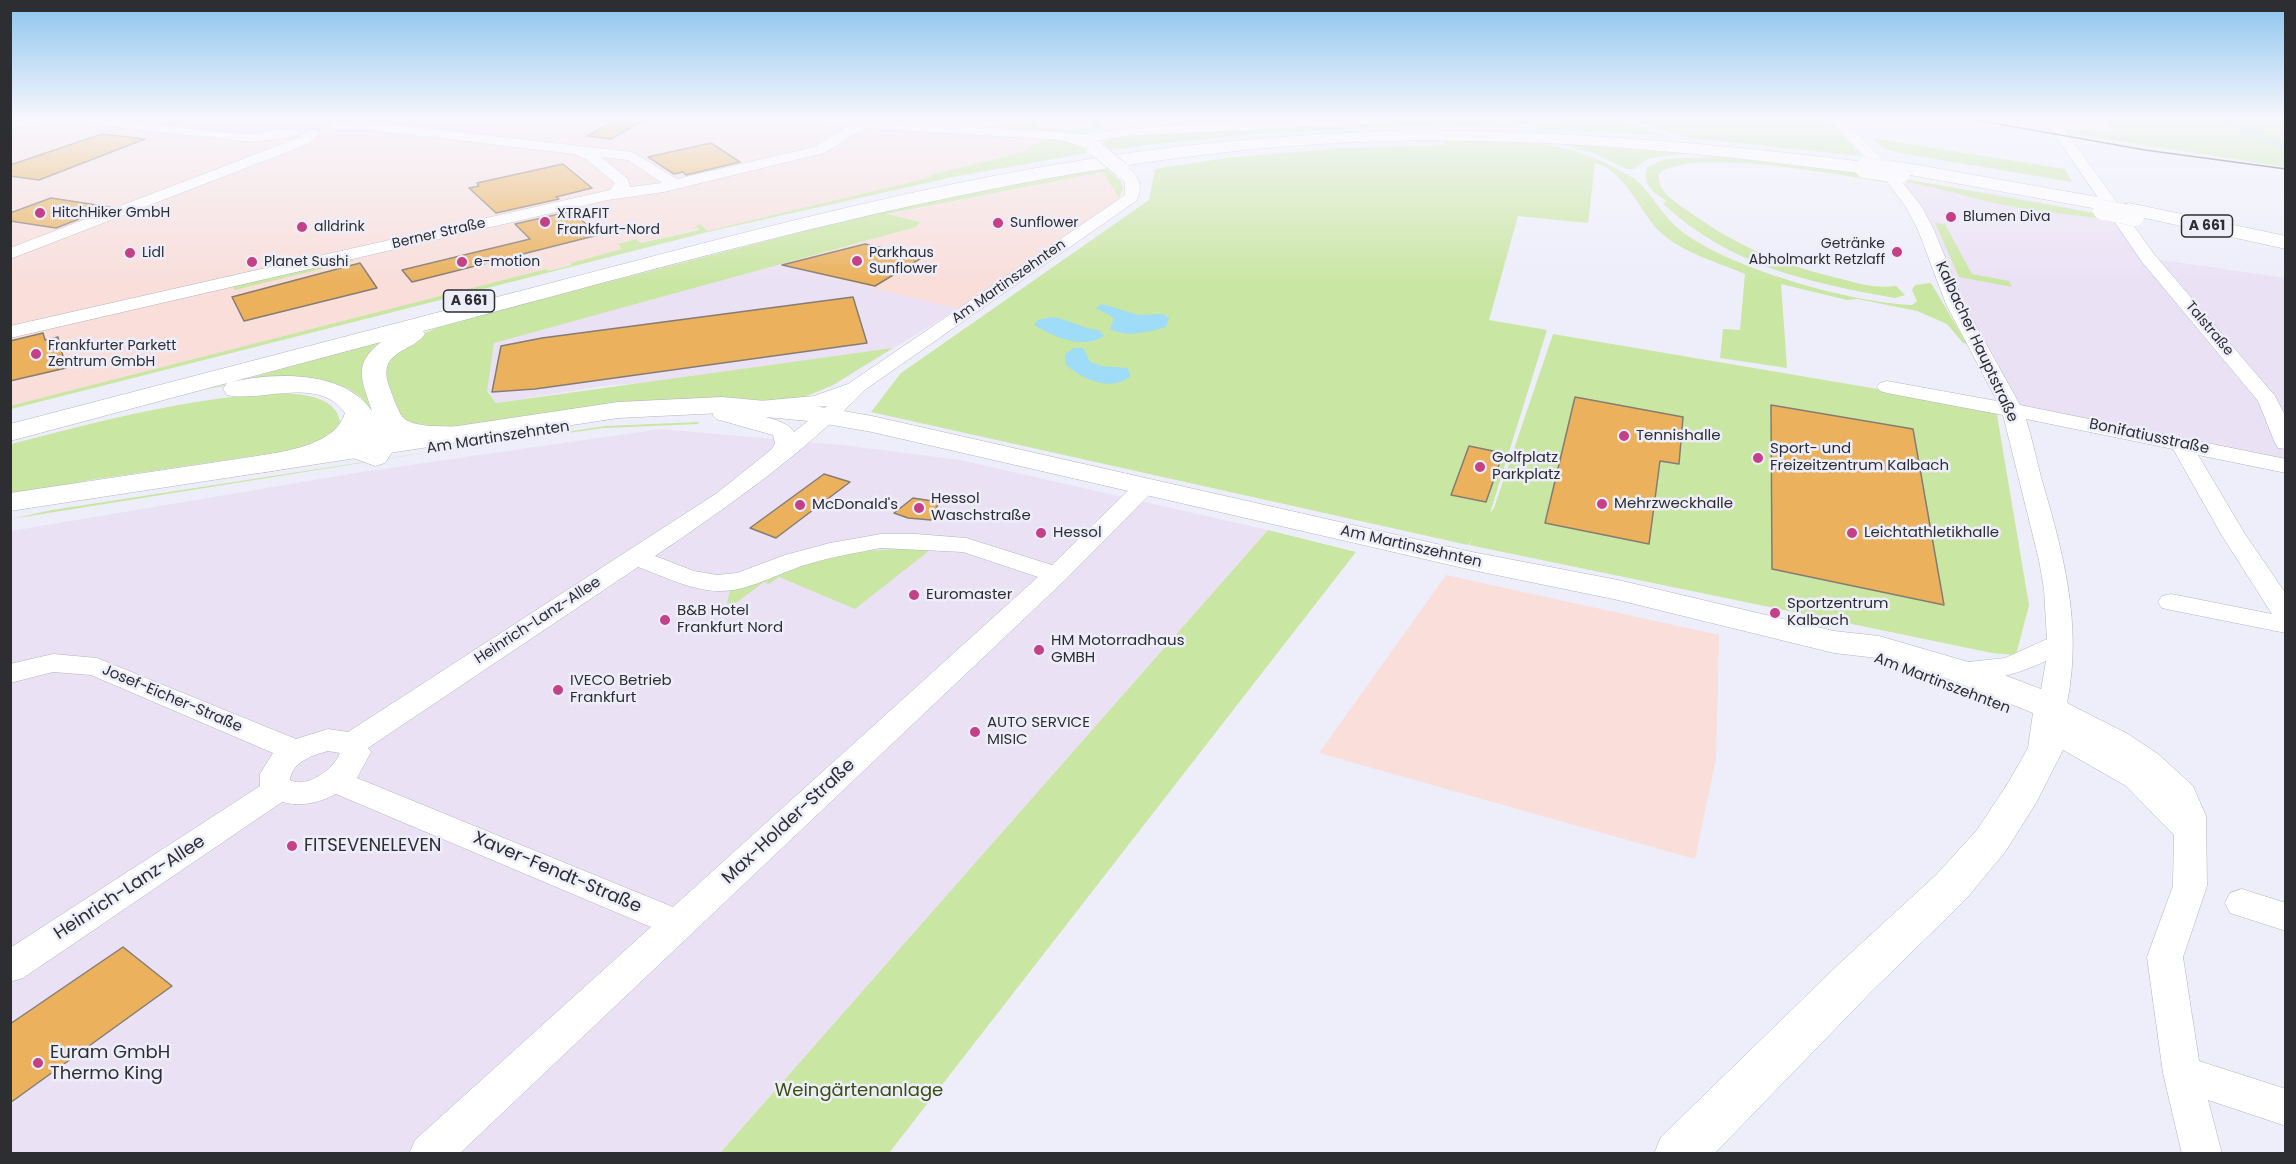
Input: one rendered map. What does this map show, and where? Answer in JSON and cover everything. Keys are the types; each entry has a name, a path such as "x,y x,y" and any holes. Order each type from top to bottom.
{"highway":[{"name":"A 661","path":"10,421 718,237 903,193 1004,173"},
{"name":"A 661","path":"10,433 793,227 986,183 1041,173"},
{"name":"A 661","path":"1920,173 2102,202 2128,216 2286,250"},
{"name":"A 661","path":"2128,216 2286,243"},
{"name":"A 661","path":"377,443 387,409 372,378 374,365 384,352 422,330 507,302"},
{"name":"A 661","path":"54,421 211,392 279,385 308,386 330,391 348,400 359,411"},
{"path":"359,411 362,422 377,443 396,426 409,432 462,434"},
{"path":"249,466 308,452 334,443 353,428 359,411"}],"main road":[{"name":"Am Martinszehnten","path":"462,434 618,410 723,410 773,418 832,422 988,452 1472,561 1618,590 1834,642 1940,680 2003,706 2050,718"},
{"name":"Am Martinszehnten","path":"10,502 249,466 377,443 723,410"},
{"name":"Am Martinszehnten","path":"10,513 377,443"},
{"name":"Am Martinszehnten","path":"1834,642 1879,647 1960,671 2050,718"},
{"path":"1679,1154 1950,887 1991,841 2022,793 2046,748 2050,718"}],"street":[{"path":"10,254 219,173"},
{"path":"612,173 622,182 622,188 615,194"},
{"path":"658,173 674,184"},
{"name":"Berner Straße","path":"10,332 615,194 720,173"},
{"name":"Am Martinszehnten","path":"832,422 859,385 1131,198 1135,191 1134,185 1125,173"},
{"name":"Kalbacher Hauptstraße","path":"1885,173 1915,208 1929,235 1943,279 1956,307 2012,410 2051,554 2059,603 2060,644 2056,692 2050,718"},
{"path":"2084,173 2102,202"},
{"name":"Talstraße","path":"2128,216 2148,258 2268,400 2286,443"},
{"name":"Am Martinszehnten","path":"832,422 906,354"},
{"path":"723,410 806,404 824,400 859,385"},
{"name":"Bonifatiusstraße","path":"1887,387 2286,466"},
{"path":"723,410 783,431 786,443 782,453"},
{"name":"Heinrich-Lanz-Allee","path":"352,744 724,498 782,453 832,422"},
{"name":"Heinrich-Lanz-Allee","path":"724,498 766,477 832,422"},
{"path":"2181,444 2235,538 2286,615"},
{"name":"Max-Holder-Straße","path":"429,1154 1056,574 1145,487"},
{"path":"635,557 688,577 717,583 741,580 794,560 830,550 881,541 916,541 966,545 1056,574"},
{"path":"2170,602 2286,625"},
{"path":"1960,671 2009,667 2060,644"},
{"name":"Josef-Eicher-Straße","path":"10,674 42,663 65,661 98,668 296,751"},
{"path":"2050,718 2137,778 2168,806 2190,832 2190,886 2165,957 2182,1073 2202,1154"},
{"path":"328,740 352,744 356,752 354,763 335,781 320,789 301,793 279,789 274,784 274,774 283,761 296,751 328,740"},
{"name":"Xaver-Fendt-Straße","path":"335,781 678,924"},
{"name":"Heinrich-Lanz-Allee","path":"10,966 279,789"},
{"path":"2242,903 2286,917"},
{"path":"2182,1073 2286,1108"}],"shaded area":[{"path":"10,173 937,173 930,175 933,177 707,231 701,224 700,229 640,243 636,239 618,244 623,249 548,271 546,269 11,406"},
{"path":"1096,173 1104,173 1120,199 957,309 778,265 916,227 920,222 885,215"},
{"path":"1894,181 2002,194 2127,220 2156,259 2285,278 2285,461 2021,407"},
{"path":"778,265 957,309 831,387 727,380 610,385 496,403 459,352"},
{"path":"660,429 842,445 960,460 1268,530 720,1153 11,1154 11,531 362,472"},
{"path":"1446,575 1719,635 1716,759 1695,859 1319,753"}],"green space":[{"path":"974,173 712,231 11,409 10,406 546,269 548,271 572,265 571,263 622,249 618,244 636,239 641,243 699,230 696,226 701,224 707,231 932,177 930,175"},
{"path":"1072,173 1096,173 887,214 920,222 916,227 494,343 487,391 496,403 893,348 831,386 807,396 807,400 436,429 403,422 381,364 413,338 439,327 886,210"},
{"path":"1104,173 1112,173 1121,181 1123,189 1119,198"},
{"path":"1154,173 1594,173 1588,223 1518,216 1489,320 1547,330 1490,513 1494,508 1553,334 1996,409 2029,605 2016,655 1992,653 1469,545 1473,538 1468,545 871,412 901,373 1149,200"},
{"path":"1614,173 1624,173 1635,179 1680,230 1701,244 1758,270 1791,281 1857,298 1912,305 1917,301 1912,290 1915,285 1931,283 1967,344 1963,343 1947,324 1917,311 1858,299 1847,300 1781,284 1787,368 1720,358 1723,329 1740,330 1745,274 1699,256 1667,238 1651,222"},
{"path":"1659,173 1664,192 1674,201 1708,225 1743,245 1817,273 1866,285 1896,286 1905,295 1895,298 1800,278 1743,257 1715,243 1663,204 1666,201 1650,188 1646,174"},
{"path":"1834,173 1882,176 1888,183"},
{"path":"2021,173 2067,173 2072,182"},
{"path":"1905,179 2105,215 2117,221 1998,204 1900,181"},
{"path":"1935,223 1945,224 1972,274 2009,281 2012,287 1959,277"},
{"path":"351,258 354,261 235,290 232,286"},
{"path":"404,334 380,350 379,404 372,414 362,398 349,389 318,380 237,384 194,391 229,384"},
{"path":"279,393 311,397 330,405 340,420 340,432 295,450 90,480 11,498 11,444 177,405"},
{"path":"699,422 698,424 604,428 450,449 606,426"},
{"path":"448,449 11,519 52,510"},
{"name":"Weingärtenanlage","path":"1268,530 1356,552 889,1153 720,1153"},
{"path":"897,549 930,550 855,609 779,577 769,584 764,582 733,605 727,603 730,591 819,560 854,552"}],"water":[{"path":"1102,304 1139,315 1163,314 1169,318 1166,327 1131,334 1117,332 1110,329 1114,318 1096,308"},
{"path":"1052,317 1099,330 1104,336 1087,342 1077,342 1050,334 1034,325 1038,320"},
{"path":"1074,348 1083,348 1090,362 1102,366 1127,368 1131,376 1123,381 1105,384 1088,379 1065,364 1065,354"}],"building":[{"path":"10,173 56,173 39,180 10,176"},
{"path":"521,173 574,173 592,188 556,197 559,199 496,213 469,188 479,186 477,183"},
{"name":"HitchHiker GmbH","path":"51,198 110,207 56,228 10,221 10,213"},
{"path":"572,211 598,235 412,282 402,270 530,239 515,224"},
{"name":"Parkhaus Sunflower","path":"865,244 923,257 875,286 782,265"},
{"path":"360,263 377,288 244,321 232,297"},
{"path":"853,297 867,343 535,389 492,392 501,346 542,338"},
{"name":"Frankfurter Parkett Zentrum GmbH","path":"43,333 45,340 58,337 66,368 10,381 10,341"},
{"path":"1575,397 1683,417 1679,464 1660,461 1649,544 1545,523"},
{"name":"Leichtathletikhalle","path":"1771,405 1913,429 1944,605 1772,569"},
{"name":"Golfplatz Parkplatz","path":"1469,446 1503,453 1486,502 1451,495"},
{"name":"McDonald's","path":"824,474 850,482 776,538 750,528"},
{"name":"Hessol Waschstraße","path":"913,498 939,502 931,520 908,518 894,513"},
{"name":"Euram GmbH Thermo King","path":"123,947 172,986 10,1103 10,1024"}],"place":[{"name":"HitchHiker GmbH","path":"40,213"},
{"name":"Blumen Diva","path":"1951,217"},
{"name":"XTRAFIT Frankfurt-Nord","path":"545,222"},
{"name":"Sunflower","path":"998,223"},
{"name":"alldrink","path":"302,227"},
{"name":"Getränke Abholmarkt Retzlaff","path":"1897,252"},
{"name":"Lidl","path":"130,253"},
{"name":"Parkhaus Sunflower","path":"857,261"},
{"name":"Planet Sushi","path":"252,262"},
{"name":"e-motion","path":"462,262"},
{"name":"Frankfurter Parkett Zentrum GmbH","path":"36,354"},
{"name":"Tennishalle","path":"1624,436"},
{"name":"Sport- und Freizeitzentrum Kalbach","path":"1758,458"},
{"name":"Golfplatz Parkplatz","path":"1480,467"},
{"name":"Mehrzweckhalle","path":"1602,504"},
{"name":"McDonald's","path":"800,505"},
{"name":"Hessol Waschstraße","path":"919,508"},
{"name":"Hessol","path":"1041,533"},
{"name":"Leichtathletikhalle","path":"1852,533"},
{"name":"Euromaster","path":"914,595"},
{"name":"Sportzentrum Kalbach","path":"1775,613"},
{"name":"B&B Hotel Frankfurt Nord","path":"665,620"},
{"name":"HM Motorradhaus GMBH","path":"1039,650"},
{"name":"IVECO Betrieb Frankfurt","path":"558,690"},
{"name":"AUTO SERVICE MISIC","path":"975,732"},
{"name":"FITSEVENELEVEN","path":"292,846"},
{"name":"Euram GmbH Thermo King","path":"38,1063"}]}
